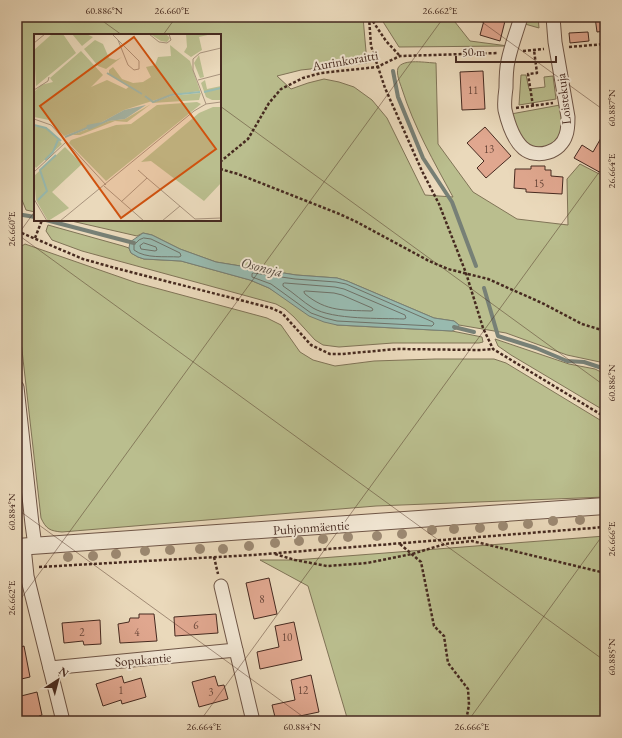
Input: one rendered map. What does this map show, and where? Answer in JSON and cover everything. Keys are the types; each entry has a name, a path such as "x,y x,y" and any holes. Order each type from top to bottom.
{"street":[{"name":"Loistekuja","path":"521,17 508,62 505,109 510,127 516,139 523,148 532,153 542,154 556,149 566,137 568,117 556,48 553,17"},
{"path":"17,387 32,524 25,547 25,567 63,721"},
{"name":"Puhjonmäentie","path":"25,547 605,506"},
{"path":"221,586 253,721"},
{"name":"Sopukantie","path":"50,668 236,650"}],"path":[{"path":"370,17 386,41 400,56"},
{"path":"370,17 371,46 377,67 422,171 439,204 466,273 483,328 493,349 605,417"},
{"name":"Aurinkoraitti","path":"221,161 248,139 269,103 281,89 303,78 321,73 377,67 400,56 510,53 605,44"},
{"path":"533,106 528,74 537,72 534,50"},
{"path":"505,109 565,101"},
{"path":"221,169 238,174 337,213 355,221 429,261 448,269 488,279 542,303 582,324 605,331"},
{"path":"35,238 42,221"},
{"path":"17,231 83,259 276,310 282,313 311,345 330,354 419,348 493,349"},
{"path":"35,567 274,553 605,526"},
{"path":"274,553 295,560 327,566 367,563 412,554 445,544 472,541 605,573"},
{"path":"400,543 421,562 434,626 444,636 448,663 468,689 469,705 466,721"},
{"path":"214,557 221,586"}],"green space":[{"path":"17,17 363,17 367,63 301,70 277,76 291,89 324,79 339,82 354,87 372,100 387,118 425,195 453,197 418,131 399,81 398,68 405,63 410,62 436,63 438,144 473,192 517,219 568,225 567,179 580,164 605,177 605,365 600,362 567,355 506,333 459,325 454,321 434,318 337,278 296,275 216,262 180,249 152,235 143,233 137,236 71,221 221,221 221,34 34,34 34,212 26,210 22,200 17,204"},
{"path":"380,17 451,17 470,41 508,46 399,47"},
{"path":"527,17 538,17 539,28 525,24"},
{"path":"521,75 526,75 529,89 545,87 544,77 553,76 556,99 519,105"},
{"path":"560,105 563,118 563,127 555,141 539,147 527,144 520,137 511,114"},
{"path":"48,225 129,248 131,253 144,259 181,261 250,280 269,288 337,325 452,331 482,337 483,342 393,343 339,347 323,345 315,340 285,309 276,304 82,251 52,240 46,231"},
{"path":"25,244 137,283 267,318 281,325 300,352 313,360 335,366 374,361 435,359 494,359 506,363 605,423 605,497 376,506 62,532 51,530 45,525 41,518 17,306 17,249"},
{"path":"495,339 569,364 595,369 605,374 605,411 511,355 498,346"},
{"path":"605,536 605,721 348,721 308,586 260,560 295,560"}],"water":[{"path":"143,233 152,235 180,249 216,262 296,275 337,278 434,318 454,321 459,325 458,328 452,331 337,325 324,322 309,316 269,288 250,280 181,261 144,259 138,257 131,253 129,248 130,242"}],"building":[{"path":"485,17 506,17 500,41 480,35"},
{"path":"595,17 605,17 605,31 597,32"},
{"path":"588,32 589,41 570,43 569,33"},
{"path":"601,68 605,68 605,110 602,110"},
{"path":"483,71 485,109 462,110 460,72"},
{"path":"485,127 511,156 486,178 477,168 484,161 467,143"},
{"path":"605,131 605,171 603,174 574,158 582,145 593,152"},
{"path":"531,166 545,166 545,170 551,170 551,176 563,177 562,194 526,192 526,189 514,188 515,169 531,169"},
{"path":"269,578 277,614 254,619 246,583"},
{"path":"139,614 154,614 157,641 120,643 118,624 129,622 130,618 139,618"},
{"path":"216,614 218,633 175,636 174,617"},
{"path":"100,620 101,644 84,645 83,641 64,643 62,623"},
{"path":"294,622 302,660 260,669 257,652 279,647 275,626"},
{"path":"17,639 19,639 21,647 24,646 30,677 17,680"},
{"path":"311,675 319,712 276,721 272,705 295,700 291,680"},
{"path":"122,676 124,683 141,678 146,697 122,704 121,700 103,706 96,684"},
{"path":"215,676 218,686 224,685 228,699 199,707 192,682"},
{"path":"37,692 42,715 39,716 40,721 17,721 21,719 17,697"},
{"path":"232,717 233,721 215,721"}],"waterway":[{"path":"393,71 398,97 423,158 452,202 476,266"},
{"name":"Osonoja","path":"17,214 34,217"},
{"name":"Osonoja","path":"50,221 134,243"},
{"name":"Osonoja","path":"484,288 498,336 536,348 567,361 584,362 605,369"},
{"name":"Osonoja","path":"454,327 474,332"}]}
